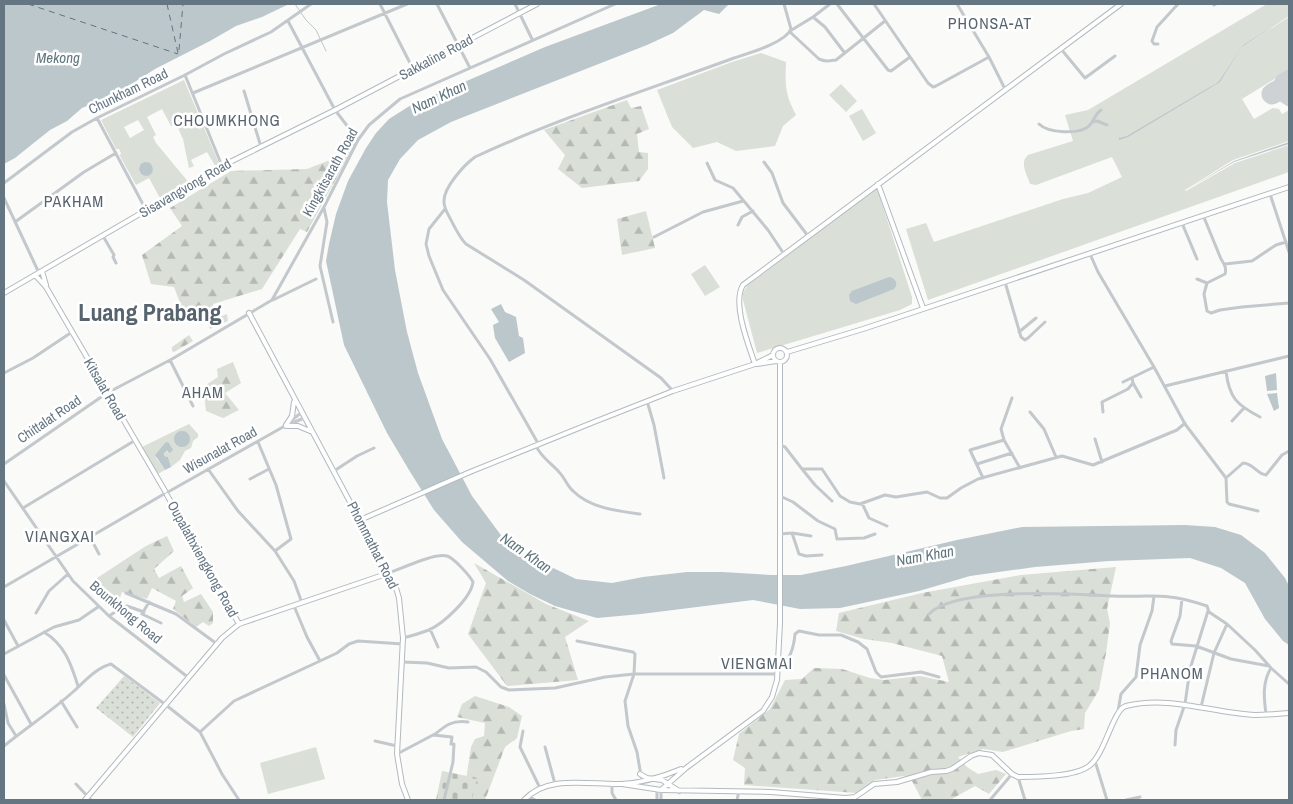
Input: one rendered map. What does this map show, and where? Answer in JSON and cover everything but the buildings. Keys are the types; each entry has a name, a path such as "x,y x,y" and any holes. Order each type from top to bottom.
{"street":[{"name":"Chunkham Road","path":"4,184 72,132 270,32 311,4"},
{"path":"380,4 413,68"},
{"path":"193,94 407,4"},
{"path":"437,4 470,68"},
{"path":"514,4 532,39"},
{"name":"Sakkaline Road","path":"335,110 537,4"},
{"name":"Kingkitsarath Road","path":"272,300 324,207 358,140 370,125 400,99 532,39 615,4"},
{"path":"784,4 791,26 790,31"},
{"path":"673,391 661,378 531,285 466,244 460,237 445,209 444,200 451,183 468,162 475,157 552,124 770,44 781,39 830,4"},
{"path":"837,4 889,71 910,57"},
{"path":"874,4 928,83 934,87 989,57"},
{"path":"957,4 989,57 1005,89"},
{"path":"753,365 739,305 743,284 1121,4"},
{"path":"1158,44 1154,44 1152,41 1157,27 1178,4"},
{"path":"813,17 825,27 844,52"},
{"path":"288,21 335,110 358,140"},
{"path":"790,31 824,62 836,60 885,22"},
{"path":"1060,48 1085,78 1115,56"},
{"path":"186,75 222,166"},
{"path":"244,91 261,147"},
{"name":"Sisavangvong Road","path":"4,293 222,166 335,110"},
{"path":"1039,124 1044,128 1076,132 1088,127 1101,110"},
{"path":"97,118 146,210"},
{"path":"1092,122 1107,125"},
{"path":"15,222 84,172 116,153"},
{"path":"764,162 772,174 783,203 808,236"},
{"path":"707,163 715,180 733,188 768,230 784,254"},
{"path":"878,184 923,308"},
{"path":"787,352 1005,282 1289,187"},
{"path":"1270,194 1289,252"},
{"path":"4,198 39,273"},
{"path":"654,237 703,212 743,201"},
{"path":"324,207 327,222 320,266 334,322"},
{"path":"445,209 429,229 426,244 428,256 443,290 490,359 539,452 560,472 571,490 578,496 609,509 640,514"},
{"path":"738,225 742,217 752,211"},
{"path":"1196,279 1207,283 1225,274 1225,264 1221,259 1203,215"},
{"path":"1182,222 1197,259"},
{"path":"103,236 114,255 116,263"},
{"path":"1225,264 1252,261 1276,245 1286,242"},
{"path":"1090,254 1098,272 1185,423 1226,478 1227,502 1258,511"},
{"name":"Kitsalat Road","path":"39,273 46,287"},
{"name":"Kitsalat Road","path":"39,273 166,493"},
{"name":"Chittalat Road","path":"4,464 107,393 170,360 272,300 316,279"},
{"path":"1005,282 1020,336 1026,340 1045,322"},
{"path":"1207,283 1204,302 1207,311 1211,313 1242,307 1289,303"},
{"name":"Phommathat Road","path":"249,313 301,413 390,573 399,598 403,662 397,754 402,784 408,800"},
{"path":"1019,332 1036,318"},
{"path":"4,373 33,358 72,332"},
{"path":"360,520 470,472 646,401 753,365 773,355 778,349 784,349 787,352"},
{"path":"753,365 778,362 786,359 787,352"},
{"path":"657,790 763,711 772,697 778,674 780,622 778,362 773,355"},
{"path":"1165,386 1288,356 1289,362"},
{"path":"170,360 193,406"},
{"path":"1123,382 1154,367"},
{"path":"1226,371 1228,387 1233,397 1244,408 1260,417"},
{"path":"1132,378 1141,397"},
{"path":"1103,412 1102,402 1128,389 1133,383"},
{"path":"1012,398 1001,429 1004,440 1020,468"},
{"path":"285,426 292,414 294,399"},
{"path":"646,401 654,425 664,478"},
{"path":"1232,421 1244,408"},
{"path":"1030,412 1044,429 1056,457"},
{"name":"Wisunalat Road","path":"285,426 301,413"},
{"name":"Wisunalat Road","path":"4,587 208,469 285,426 304,418"},
{"path":"802,469 822,469 840,496 850,502 862,504 885,495 896,497 927,492 940,498 947,498 961,488 983,478 1056,457 1062,456 1093,465 1177,430 1185,423"},
{"path":"285,426 298,426 313,433"},
{"path":"1095,439 1102,462"},
{"path":"23,508 134,440"},
{"path":"983,478 970,451 971,449 1004,440"},
{"path":"258,442 276,486 291,539 275,551"},
{"path":"780,445 786,447 815,486 832,501"},
{"path":"334,471 357,456 374,448"},
{"path":"1226,478 1243,463 1248,463 1262,475 1266,475 1281,456 1289,450"},
{"path":"977,464 1012,453"},
{"path":"208,469 238,512 275,551 294,581 302,603"},
{"path":"250,479 269,469"},
{"name":"Bounkhong Road","path":"4,481 73,581 109,616 190,678"},
{"name":"Oupalathxiengkong Road","path":"166,493 240,624"},
{"path":"780,496 793,502 818,521 835,529 837,539 864,538 875,534"},
{"path":"862,504 869,518 887,526"},
{"path":"779,534 792,533 812,536"},
{"path":"792,533 799,554 806,556 822,555"},
{"path":"90,538 99,554"},
{"path":"76,784 88,799 226,634 240,624 434,557 445,556 451,558 473,580 471,590 465,599 442,621 430,629 403,638"},
{"path":"36,613 49,591 68,574"},
{"path":"126,593 176,614 218,644"},
{"path":"929,614 934,609 955,602 990,595 1031,593 1154,596 1182,599 1207,606 1208,610 1255,650 1289,684"},
{"path":"622,784 657,790 739,791 845,798 854,797 874,784 897,782 931,772 952,769 979,753 992,755 1012,774 1018,776 1044,776 1079,771 1087,768 1095,761 1118,711 1121,694 1136,677 1140,645 1152,611 1154,596"},
{"path":"1182,599 1180,616 1171,642 1174,644 1196,646 1236,660 1270,667"},
{"path":"149,602 143,615 161,623"},
{"path":"4,654 54,627 79,620 98,606"},
{"path":"109,616 127,606 144,612"},
{"path":"294,606 320,661"},
{"path":"1175,745 1176,730 1185,704 1190,669 1208,610"},
{"path":"4,620 18,646"},
{"path":"1201,707 1214,653 1226,624"},
{"path":"430,629 438,647"},
{"path":"778,667 786,664 794,645 795,634 800,631 819,636 841,635 858,642 867,649 876,672 881,677 921,672 939,677"},
{"path":"44,632 62,648 70,662 78,686"},
{"path":"200,732 234,701 320,661 349,644 358,641 403,644"},
{"path":"577,641 633,652 634,674 625,701 628,726 637,752 642,782 657,790 661,800"},
{"path":"403,662 427,663 449,668 476,667 486,672 502,687 509,690 555,688 604,677 634,674 778,674"},
{"path":"4,746 104,666 111,664 166,704 200,732 222,774 239,800"},
{"path":"1266,714 1264,697 1270,667"},
{"path":"4,675 31,724"},
{"path":"61,701 77,727"},
{"path":"1118,711 1124,706 1160,703 1185,704 1253,715 1289,713"},
{"path":"4,704 8,723 16,736"},
{"path":"397,754 433,735 445,725 457,720 468,722"},
{"path":"523,731 520,747 540,788"},
{"path":"433,735 452,737 451,744 454,744 453,762 444,800"},
{"path":"375,741 397,746"},
{"path":"545,747 555,784"},
{"path":"1095,761 1107,800"},
{"path":"524,800 540,788 555,784 622,784 642,782 686,768"},
{"path":"640,774 668,783 679,791"},
{"path":"990,800 1012,774"},
{"path":"1018,776 1025,800"},
{"path":"610,800 612,784"},
{"path":"657,790 657,800"},
{"path":"737,800 739,791"},
{"path":"612,793 616,800"},
{"path":"528,796 535,800"},
{"path":"1126,800 1140,797"}],"green space":[{"path":"1267,4 1289,4 1289,16 1243,45 1219,81 1209,88 1220,82 1242,47 1289,17 1289,70 1242,99 1254,119 1273,108 1279,109 1282,114 1289,110 1289,141 1233,160 1185,190 1235,163 1289,145 1289,172 928,300 906,229 926,223 934,242 1063,199 1088,193 1122,177 1112,157 1036,185 1030,184 1024,169 1024,162 1028,155 1073,141 1065,115 1088,110"},
{"path":"761,53 786,62 786,90 796,115 783,126 775,146 736,151 717,142 693,148 672,127 657,90"},
{"path":"184,80 220,166 217,169 207,152 191,160 194,166 189,168 183,139 176,124 171,126 162,109 147,117 156,135 153,137 156,143 190,184 161,200 149,178 136,185 120,156 119,149 116,149 101,120","holes":["138,120 144,130 130,138 124,127","146,162 152,165 153,170 147,176 139,172 139,167"]},
{"path":"841,84 857,101 846,112 829,95"},
{"path":"627,100 631,108 641,106 649,129 637,134 639,152 648,153 648,169 639,181 582,188 558,169 565,155 544,130"},
{"path":"862,109 876,133 863,141 849,116"},
{"path":"356,142 307,232 300,229 262,289 213,304 214,312 219,317 227,314 228,321 210,329 205,316 188,324 174,287 151,284 142,255 182,226 170,208 231,171 307,169 330,160"},
{"path":"877,188 912,297 912,304 900,310 757,353 743,300 743,293 747,286"},
{"path":"646,211 655,248 622,255 617,219"},
{"path":"705,265 720,287 705,296 691,274"},
{"path":"189,335 193,341 174,352 172,351 172,347"},
{"path":"233,362 241,383 225,393 239,410 223,418 206,411 203,387 218,377 217,369"},
{"path":"189,424 198,434 198,437 193,441 191,448 185,451 180,460 171,467 168,457 164,456 165,452 169,452 169,443 156,458 165,470 158,474 142,447"},
{"path":"167,536 174,551 154,569 159,578 181,566 193,588 182,596 184,602 201,594 213,612 213,623 209,626 203,622 196,627 173,609 176,601 152,588 147,599 122,592 119,600 96,590 97,578 146,546"},
{"path":"474,563 546,604 589,621 565,637 578,680 507,686 468,634 486,583"},
{"path":"1116,567 1107,609 1110,623 1099,690 1085,713 1084,729 1071,731 1003,752 983,749 958,757 967,767 978,774 996,770 1006,774 989,794 975,786 950,800 922,800 912,781 904,776 875,780 857,793 744,785 745,768 733,760 739,734 770,709 785,680 802,679 814,668 842,669 870,678 884,680 920,676 949,682 942,656 836,631 839,613 922,593 1021,575"},
{"path":"124,676 160,703 133,737 96,708"},
{"path":"475,696 509,707 522,716 517,738 505,747 485,800 463,800 471,747 475,739 484,736 485,723 457,717 462,704"},
{"path":"316,747 325,779 268,794 260,763"},
{"path":"442,771 477,778 472,800 436,800"}],"water":[{"name":"Mekong","path":"4,4 289,4 262,17 236,26 155,69 116,94 82,108 67,121 50,130 15,158 4,164"},
{"name":"Nam Khan","path":"661,4 729,4 719,14 704,10 673,33 647,45 451,122 418,140 400,159 388,180 387,202 395,270 407,332 418,373 442,439 472,496 503,538 541,562 576,579 612,583 687,572 801,575 1022,527 1185,525 1215,527 1241,535 1265,553 1285,578 1289,586 1289,645 1283,641 1265,619 1245,583 1221,568 1190,558 1109,561 1035,567 970,576 919,591 840,608 800,609 753,600 597,618 555,606 530,594 508,581 462,542 434,510 409,470 387,433 344,345 326,261 336,214 348,181 376,133 389,119 411,105 545,47"},
{"path":"1289,16 1242,47 1220,82 1128,137 1119,140 1119,137 1127,136 1215,84 1243,45"},
{"path":"1289,142 1289,144 1234,162 1186,190 1234,161"},
{"path":"143,162 149,162 153,169 149,176 143,176 139,172 139,166"},
{"path":"889,277 896,281 894,289 856,304 850,301 849,295 852,291"},
{"path":"501,304 505,312 516,317 519,336 523,338 525,353 509,362 495,338 493,325 499,322 491,309"},
{"path":"1276,373 1277,390 1267,391 1265,376"},
{"path":"1277,393 1279,408 1274,411 1267,394"},
{"path":"179,431 185,431 190,436 188,445 179,447 174,442 174,436"},
{"path":"166,442 169,443 173,450 170,453 167,451 164,453 164,456 168,457 171,467 165,470 155,455"}],"waterway":[{"path":"295,4 316,30 326,51"}],"ferry route":[{"path":"28,4 178,54"},
{"path":"167,4 178,53"},
{"path":"179,50 183,4"}],"taxiway":[{"path":"1289,74 1280,79 1277,87 1280,96 1289,102"}],"runway":[{"path":"1272,94 1289,84"}],"district":[{"name":"PHONSA-AT","path":"990,23"},
{"name":"CHOUMKHONG","path":"227,120"},
{"name":"PAKHAM","path":"74,201"},
{"name":"Luang Prabang","path":"150,313"},
{"name":"AHAM","path":"203,392"},
{"name":"VIANGXAI","path":"60,536"},
{"name":"VIENGMAI","path":"757,663"},
{"name":"PHANOM","path":"1172,673"}]}
